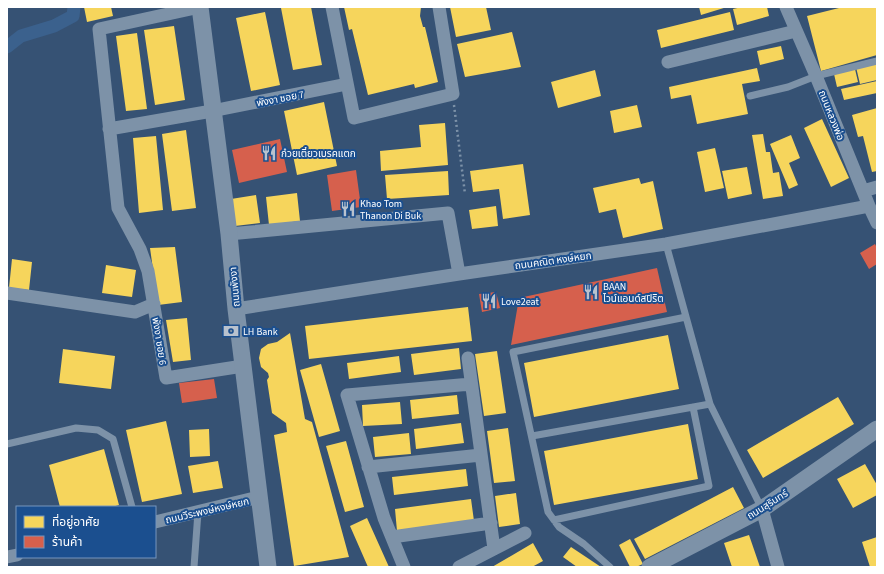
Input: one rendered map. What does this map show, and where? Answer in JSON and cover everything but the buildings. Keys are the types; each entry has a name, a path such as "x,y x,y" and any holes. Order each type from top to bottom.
{"street":[{"path":"154,304 148,271 140,249 118,208 98,29 162,11 200,7"},
{"name":"ถนนพังงา","path":"200,7 212,111 229,234 236,309 268,567"},
{"path":"332,7 354,118 453,94 439,7"},
{"name":"ถนนหลวงพ่อ","path":"786,7 877,223"},
{"path":"668,62 796,31"},
{"name":"พังงา ซอย 7","path":"109,130 347,84"},
{"path":"863,191 877,187"},
{"name":"ถนนคณิต หงษ์หยก","path":"236,309 459,274 666,244 869,206"},
{"path":"229,234 448,213 459,274"},
{"name":"พังงา ซอย 6","path":"7,292 135,312 154,304 166,378 243,366"},
{"path":"468,358 494,549"},
{"path":"404,567 384,518 347,395 471,384"},
{"name":"ถนนสุรินทร์","path":"650,567 762,509 877,429"},
{"path":"368,467 481,454"},
{"name":"ถนนวีระพงษ์หงษ์หยก","path":"156,522 259,497"},
{"path":"762,509 778,567"},
{"path":"392,537 490,522"},
{"path":"465,566 525,533"}],"lane":[{"path":"750,96 788,86 816,76 877,61"},
{"path":"666,244 710,404 762,509"},
{"path":"610,567 584,544 559,527 548,512 513,352 686,317"},
{"path":"532,436 710,404"},
{"path":"554,520 709,486 693,408"},
{"path":"7,444 76,428 98,430 113,440 132,506"},
{"path":"194,567 198,512"}],"path":[{"path":"453,94 465,194"}],"waterway":[{"path":"7,47 21,36 54,26 73,16 74,7"}],"place":[{"name":"ก๋วยเตี๋ยวเบรคแตก","path":"269,153"},
{"name":"Khao Tom Thanon Di Buk","path":"348,209"},
{"name":"BAAN ไวน์แอนด์สปิริต","path":"591,292"},
{"name":"Love2eat","path":"489,301"},
{"name":"LH Bank","path":"231,331"}]}
